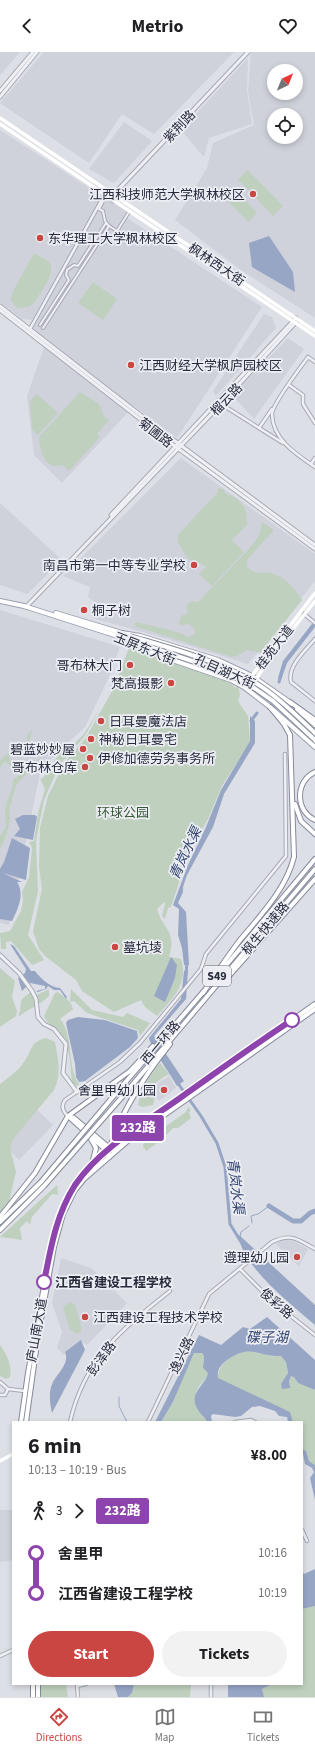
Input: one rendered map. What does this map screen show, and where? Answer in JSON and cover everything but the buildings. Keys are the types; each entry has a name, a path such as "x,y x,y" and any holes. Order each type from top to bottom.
{"main road":[{"name":"枫林西大街","path":"0,118 114,194 315,336"},
{"name":"枫林西大街","path":"0,124 295,321 315,331"},
{"name":"桂苑大道","path":"244,687 315,593"},
{"name":"玉屏东大街","path":"0,600 26,605 122,633 140,636 218,660 257,679 290,702 315,725"},
{"name":"桂苑大道","path":"244,687 252,685 257,679 269,659 314,602"},
{"name":"玉屏东大街","path":"26,605 128,638 154,654 218,675 244,687 270,707 315,747"},
{"name":"孔目湖大街","path":"122,633 128,638 219,670 247,683 273,702 315,740"},
{"name":"孔目湖大街","path":"128,638 184,653 249,679 276,697 315,733"},
{"path":"290,702 315,720"},
{"path":"203,993 226,959 281,888 290,873 294,857 290,735 284,724 270,707"},
{"path":"315,772 307,777 303,783 300,800 306,813 315,820"},
{"path":"293,792 297,814 301,821 315,834"},
{"name":"西一环路","path":"0,1222 42,1184 117,1092 203,993 315,859"},
{"name":"枫生快速路","path":"216,988 315,869"},
{"path":"208,997 275,926 314,880"},
{"name":"西一环路","path":"0,1230 122,1097 216,988"},
{"name":"庐山南大道","path":"26,1421 38,1336 59,1225 75,1190 84,1179 130,1139 192,1092 315,1004"},
{"name":"庐山南大道","path":"192,1092 315,1009"},
{"path":"0,1217 35,1173 68,1116 130,1071 184,1014"},
{"path":"109,1157 109,1150 122,1118 139,1087 152,1066 190,1017"},
{"name":"庐山南大道","path":"21,1421 25,1391 56,1223 76,1184 92,1166 109,1150 183,1099"},
{"path":"68,1116 89,1135 114,1153"},
{"path":"68,1116 74,1118 109,1150"},
{"path":"89,1135 96,1148 92,1166"},
{"path":"0,1461 12,1455"},
{"path":"33,1685 33,1697"},
{"path":"38,1685 38,1697"}],"street":[{"path":"0,91 33,52"},
{"path":"0,97 37,52"},
{"name":"紫荆路","path":"114,194 248,52"},
{"path":"105,195 99,209 103,211 105,221 109,226 117,231 130,212 113,200 114,194"},
{"path":"30,329 105,195"},
{"path":"40,324 69,280 66,275 67,270 74,265 78,266 106,224 109,226"},
{"path":"43,328 109,226"},
{"name":"菊圃路","path":"0,306 315,545"},
{"name":"菊圃路","path":"0,310 177,448 315,549"},
{"name":"榴云路","path":"26,605 220,403 295,321"},
{"path":"259,428 308,357 315,362"},
{"path":"289,385 303,395 304,404 315,423"},
{"path":"220,403 285,444 315,467"},
{"path":"276,403 272,413 276,430 285,444"},
{"path":"311,464 315,458"},
{"path":"304,614 315,623"},
{"path":"315,639 293,667 290,677 291,682 315,701"},
{"path":"68,1116 64,1112 62,1105 65,1100 120,1062 140,1043 201,969 206,954 286,856 285,754"},
{"path":"0,955 19,973 32,992 36,999 38,1017 44,1024 54,1029 66,1044 64,1073 77,1092"},
{"name":"逸兴路","path":"148,1421 194,1328 208,1294 272,1242 284,1237 293,1238 315,1249"},
{"name":"俊彩路","path":"240,1269 273,1302 315,1335"},
{"name":"彭泽路","path":"70,1421 82,1386 100,1356 126,1327 170,1291"},
{"path":"0,1382 8,1389 25,1391"},
{"path":"0,1395 5,1395 8,1389"},
{"path":"243,1421 253,1421"},
{"path":"303,1532 307,1541"},
{"path":"0,1656 12,1650"},
{"path":"77,1685 78,1697"},
{"path":"211,1685 211,1697"}],"shaded area":[{"path":"0,52 20,52 0,75"},
{"path":"44,52 234,52 154,134 122,114 89,163 0,103"},
{"name":"江西科技师范大学枫林校区","path":"251,52 315,52 315,318 241,270 175,220 207,168 213,143 254,125 248,91"},
{"path":"248,58 247,91 252,124 209,138 204,157 181,130"},
{"path":"124,122 152,141 114,183 89,169"},
{"name":"东华理工大学枫林校区","path":"0,130 103,197 32,320 22,319 0,302"},
{"name":"江西财经大学枫庐园校区","path":"106,195 131,212 127,218 262,307 177,438 134,406 62,483 34,455 27,396 48,336 45,340 30,328"},
{"path":"264,314 272,317 276,328 216,396 213,391"},
{"path":"288,338 304,349 254,419 232,395"},
{"name":"南昌市第一中等专业学校","path":"181,458 315,554 315,581 248,664 168,639 92,618 95,602 88,597 90,587 63,576"},
{"path":"0,503 62,560 27,594 0,585"},
{"path":"0,610 120,647 109,677 85,727 41,768 9,925 0,923"},
{"name":"舍里甲幼儿园","path":"169,1076 176,1088 159,1101 153,1092 158,1083"},
{"path":"36,1109 53,1125 19,1160 4,1145"},
{"name":"遵理幼儿园","path":"284,1239 292,1240 308,1249 299,1266 275,1243"},
{"name":"江西建设工程技术学校","path":"61,1258 91,1268 127,1303 87,1345 81,1341 64,1355 57,1348 62,1332 52,1303"},
{"path":"0,1510 12,1510 12,1560 0,1562"}],"green space":[{"path":"248,170 283,206 273,216 238,179"},
{"path":"235,189 257,213 248,222 225,198"},
{"path":"34,253 48,261 51,265 50,276 33,304 28,307 17,308 11,301 12,293"},
{"path":"93,282 117,299 103,320 78,303"},
{"path":"80,392 99,404 104,416 109,420 97,434 100,437 69,471 63,465 53,466 46,460 41,450 39,437"},
{"path":"37,394 58,413 38,435 32,430 30,401"},
{"path":"218,488 223,489 226,494 235,497 242,504 246,512 246,521 248,524 232,540 244,552 212,586 199,574 206,567 186,556 177,540 179,538 177,536 218,492"},
{"path":"262,522 274,530 247,560 247,567 258,573 270,573 282,578 293,588 302,600 260,653 247,650 237,656 232,657 134,626 136,622 170,630 188,637 195,634 194,628 189,624 180,625 179,622 181,616 188,613 186,606 191,601 198,602 249,549 259,536"},
{"name":"环球公园","path":"130,645 166,660 225,679 236,688 238,685 240,695 238,701 248,716 250,742 222,786 208,819 188,854 171,907 168,908 165,919 162,916 165,904 164,902 157,909 170,935 171,948 169,957 181,959 183,976 178,990 157,1016 145,1007 141,1000 114,1012 82,991 76,980 45,956 39,949 33,931 42,889 39,867 40,828 48,796 65,762 85,739 114,688"},
{"path":"101,707 84,737 60,764 44,800 36,841 38,891 28,935 44,960 32,965 11,941 6,942 6,949 1,949 0,933 10,931 21,911 23,900 22,892 29,877 32,848 29,842 34,841 38,813 45,789 40,779 43,778 62,750 65,753 84,734"},
{"path":"33,729 29,741 17,749 9,757 12,767 5,761 0,768 0,760 18,745 26,741 27,736"},
{"path":"45,754 16,785 9,810 10,819 7,833 0,849 0,836 6,826 5,807 12,789 13,780"},
{"path":"0,968 15,981 12,997 17,1011 16,1016 0,1027"},
{"path":"49,989 49,996 18,1017 21,1002 24,998 34,990 37,995"},
{"path":"71,989 92,1010 123,1017 127,1013 150,1023 140,1036 138,1030 87,1013 74,1001 70,1002"},
{"path":"58,992 70,1002 73,1009 60,1019 65,1026 73,1069 79,1084 77,1086 72,1082 66,1043 59,1032 48,1023 44,1016 55,993"},
{"path":"46,1038 55,1042 59,1066 58,1078 54,1090 13,1139 10,1148 16,1172 8,1206 0,1215 0,1084 22,1065 34,1044"},
{"path":"160,1063 169,1074 153,1086 151,1090 151,1098 155,1098 153,1105 142,1107 138,1105 141,1093 149,1077"},
{"path":"188,1107 191,1110 189,1113 191,1118 178,1128 173,1128 160,1141 146,1151 143,1146 144,1142 186,1112"},
{"path":"57,1185 58,1195 52,1194 32,1217 30,1225 27,1221 20,1228 22,1240 0,1237"},
{"path":"70,1302 75,1305 82,1330 78,1334 70,1330 63,1307"},
{"path":"0,1345 10,1364 10,1377 6,1379 0,1376"},
{"path":"246,1351 272,1356 281,1356 286,1362 288,1374 281,1384 289,1381 291,1376 294,1376 298,1383 315,1390 315,1465 309,1461 306,1452 303,1450 303,1421 293,1421 289,1412 218,1379 218,1374 223,1364 231,1357"},
{"path":"194,1353 202,1353 204,1356 203,1362 205,1371 209,1372 196,1392 198,1410 206,1421 162,1421 173,1402"},
{"path":"315,1606 315,1697 264,1697 262,1689 270,1685 303,1685 303,1609"},
{"path":"39,1685 66,1685 68,1697 40,1697"},
{"path":"134,1685 191,1685 190,1697 128,1697 132,1693"}],"water":[{"path":"269,236 293,272 295,292 252,267 249,243"},
{"path":"315,620 315,627 287,663 281,680 278,678 283,661"},
{"path":"250,716 255,721 255,743 224,794 213,827 187,875 183,892 178,903 186,912 189,965 184,965 182,948 178,935 179,909 173,905 188,865 221,790 250,741"},
{"path":"23,815 35,815 37,817 33,840 14,836 20,829 15,819"},
{"path":"12,838 30,848 26,880 3,873 22,882 17,882 21,896 12,921 0,919 0,869 4,862"},
{"path":"10,944 14,946 31,971 35,971 49,984 60,988 67,997 66,999 60,990 54,990 48,986 46,989 38,992 36,991 45,989 45,986 30,983 22,991 18,978 25,973 26,969"},
{"path":"171,957 177,965 175,978 165,1002 154,996"},
{"path":"188,970 186,999 154,1036 184,1081 177,1086 149,1038 181,999 184,971"},
{"path":"78,1017 105,1020 137,1031 138,1038 130,1047 85,1081 79,1082 76,1077 75,1064 66,1023 68,1020"},
{"name":"碟子湖","path":"238,1234 315,1305 315,1325 281,1296 258,1272 241,1247"},
{"path":"267,1317 315,1360 315,1390 298,1383 294,1377 291,1376 289,1381 290,1388 282,1389 281,1384 288,1373 286,1362 281,1356 254,1352 242,1352 227,1360 222,1364 218,1372 218,1378 290,1412 293,1421 288,1421 287,1417 279,1416 275,1411 260,1406 252,1407 241,1416 235,1417 213,1414 211,1416 212,1421 206,1421 198,1410 195,1404 195,1399 198,1390 208,1373 203,1368 204,1356 202,1353 194,1353 173,1402 162,1421 156,1421 199,1335 221,1345 243,1327 250,1329"},
{"path":"81,1340 85,1350 52,1413 50,1398 51,1386 65,1364 65,1352"},
{"path":"303,1450 306,1451 309,1461 315,1465 315,1500 310,1478 314,1472 312,1468 305,1464"},
{"path":"315,1569 315,1606 303,1609 303,1572 304,1574"},
{"path":"114,1685 134,1685 132,1693 128,1697 118,1697"},
{"path":"228,1685 270,1685 262,1689 264,1697 228,1697"}],"waterway":[{"name":"青岚水渠","path":"279,682 281,675"},
{"name":"青岚水渠","path":"251,721 257,713"},
{"name":"青岚水渠","path":"186,974 187,962"},
{"name":"青岚水渠","path":"177,1082 201,1116 217,1143 225,1167 230,1224 241,1242"},
{"path":"252,1223 251,1216 258,1214 269,1206"},
{"path":"269,1206 293,1221 301,1221 310,1213 315,1211"},
{"path":"240,1237 241,1232 249,1226"},
{"path":"119,1397 119,1406 126,1421"}],"bus line":[{"name":"232路","path":"44,1282 56,1223 68,1196 82,1176 107,1151 292,1020"}],"place":[{"name":"江西科技师范大学枫林校区","path":"253,194"},
{"name":"东华理工大学枫林校区","path":"40,238"},
{"name":"江西财经大学枫庐园校区","path":"131,365"},
{"name":"南昌市第一中等专业学校","path":"194,565"},
{"name":"桐子树","path":"84,610"},
{"name":"哥布林大门","path":"130,665"},
{"name":"梵高摄影","path":"171,683"},
{"name":"日耳曼魔法店","path":"101,721"},
{"name":"神秘日耳曼宅","path":"91,739"},
{"name":"碧蓝妙妙屋","path":"83,749"},
{"name":"伊修加德劳务事务所","path":"90,758"},
{"name":"哥布林仓库","path":"85,767"},
{"name":"墓坑堎","path":"115,947"},
{"name":"舍里甲幼儿园","path":"164,1090"},
{"name":"遵理幼儿园","path":"297,1257"},
{"name":"江西省建设工程学校","path":"44,1282"},
{"name":"江西建设工程技术学校","path":"85,1317"}]}
